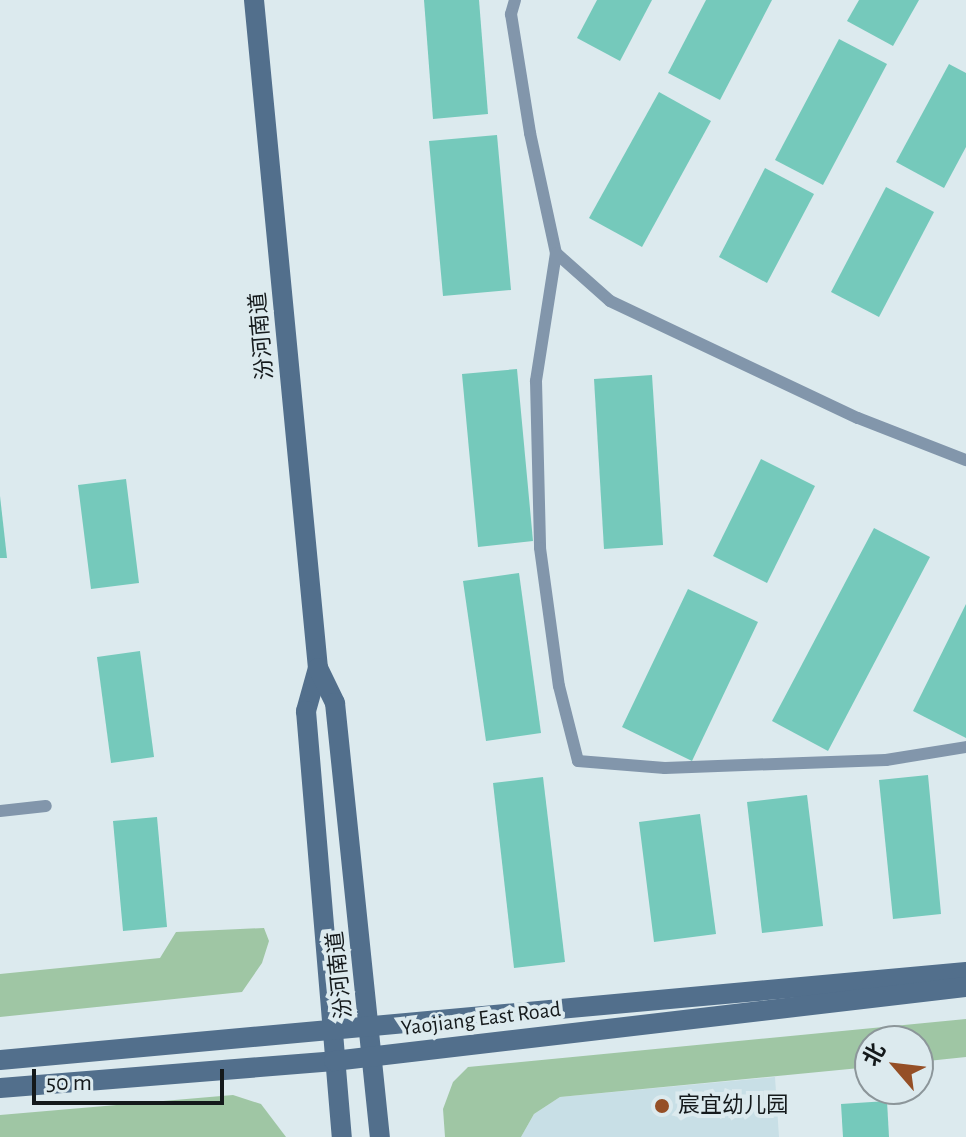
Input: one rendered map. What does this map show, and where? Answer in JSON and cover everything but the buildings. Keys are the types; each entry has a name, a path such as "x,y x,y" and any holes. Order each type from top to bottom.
{"street":[{"name":"汾河南道","path":"254,0 318,668 335,703 380,1137"},
{"name":"汾河南道","path":"318,668 306,711 342,1137"},
{"name":"Yaojiang East Road","path":"0,1060 966,972"},
{"name":"Yaojiang East Road","path":"0,1088 334,1061 966,987"}],"lane":[{"path":"515,0 511,14 527,118 556,253 536,381 540,548 559,686 578,761 665,768 855,762 966,747"},
{"path":"556,253 610,301 858,418 966,460"},
{"path":"0,811 46,806"}],"shaded area":[{"name":"宸宜幼儿园","path":"775,1077 779,1137 521,1137 534,1114 560,1097"}],"green space":[{"path":"264,928 269,941 262,963 242,992 0,1017 0,974 160,958 176,932"},
{"path":"966,1019 966,1057 934,1060 934,1025 904,1025"},
{"path":"854,1030 854,1069 560,1097 534,1114 521,1137 445,1137 443,1109 453,1082 468,1067"},
{"path":"233,1095 261,1104 286,1137 0,1137 0,1115"}],"place":[{"name":"宸宜幼儿园","path":"662,1106"}]}
